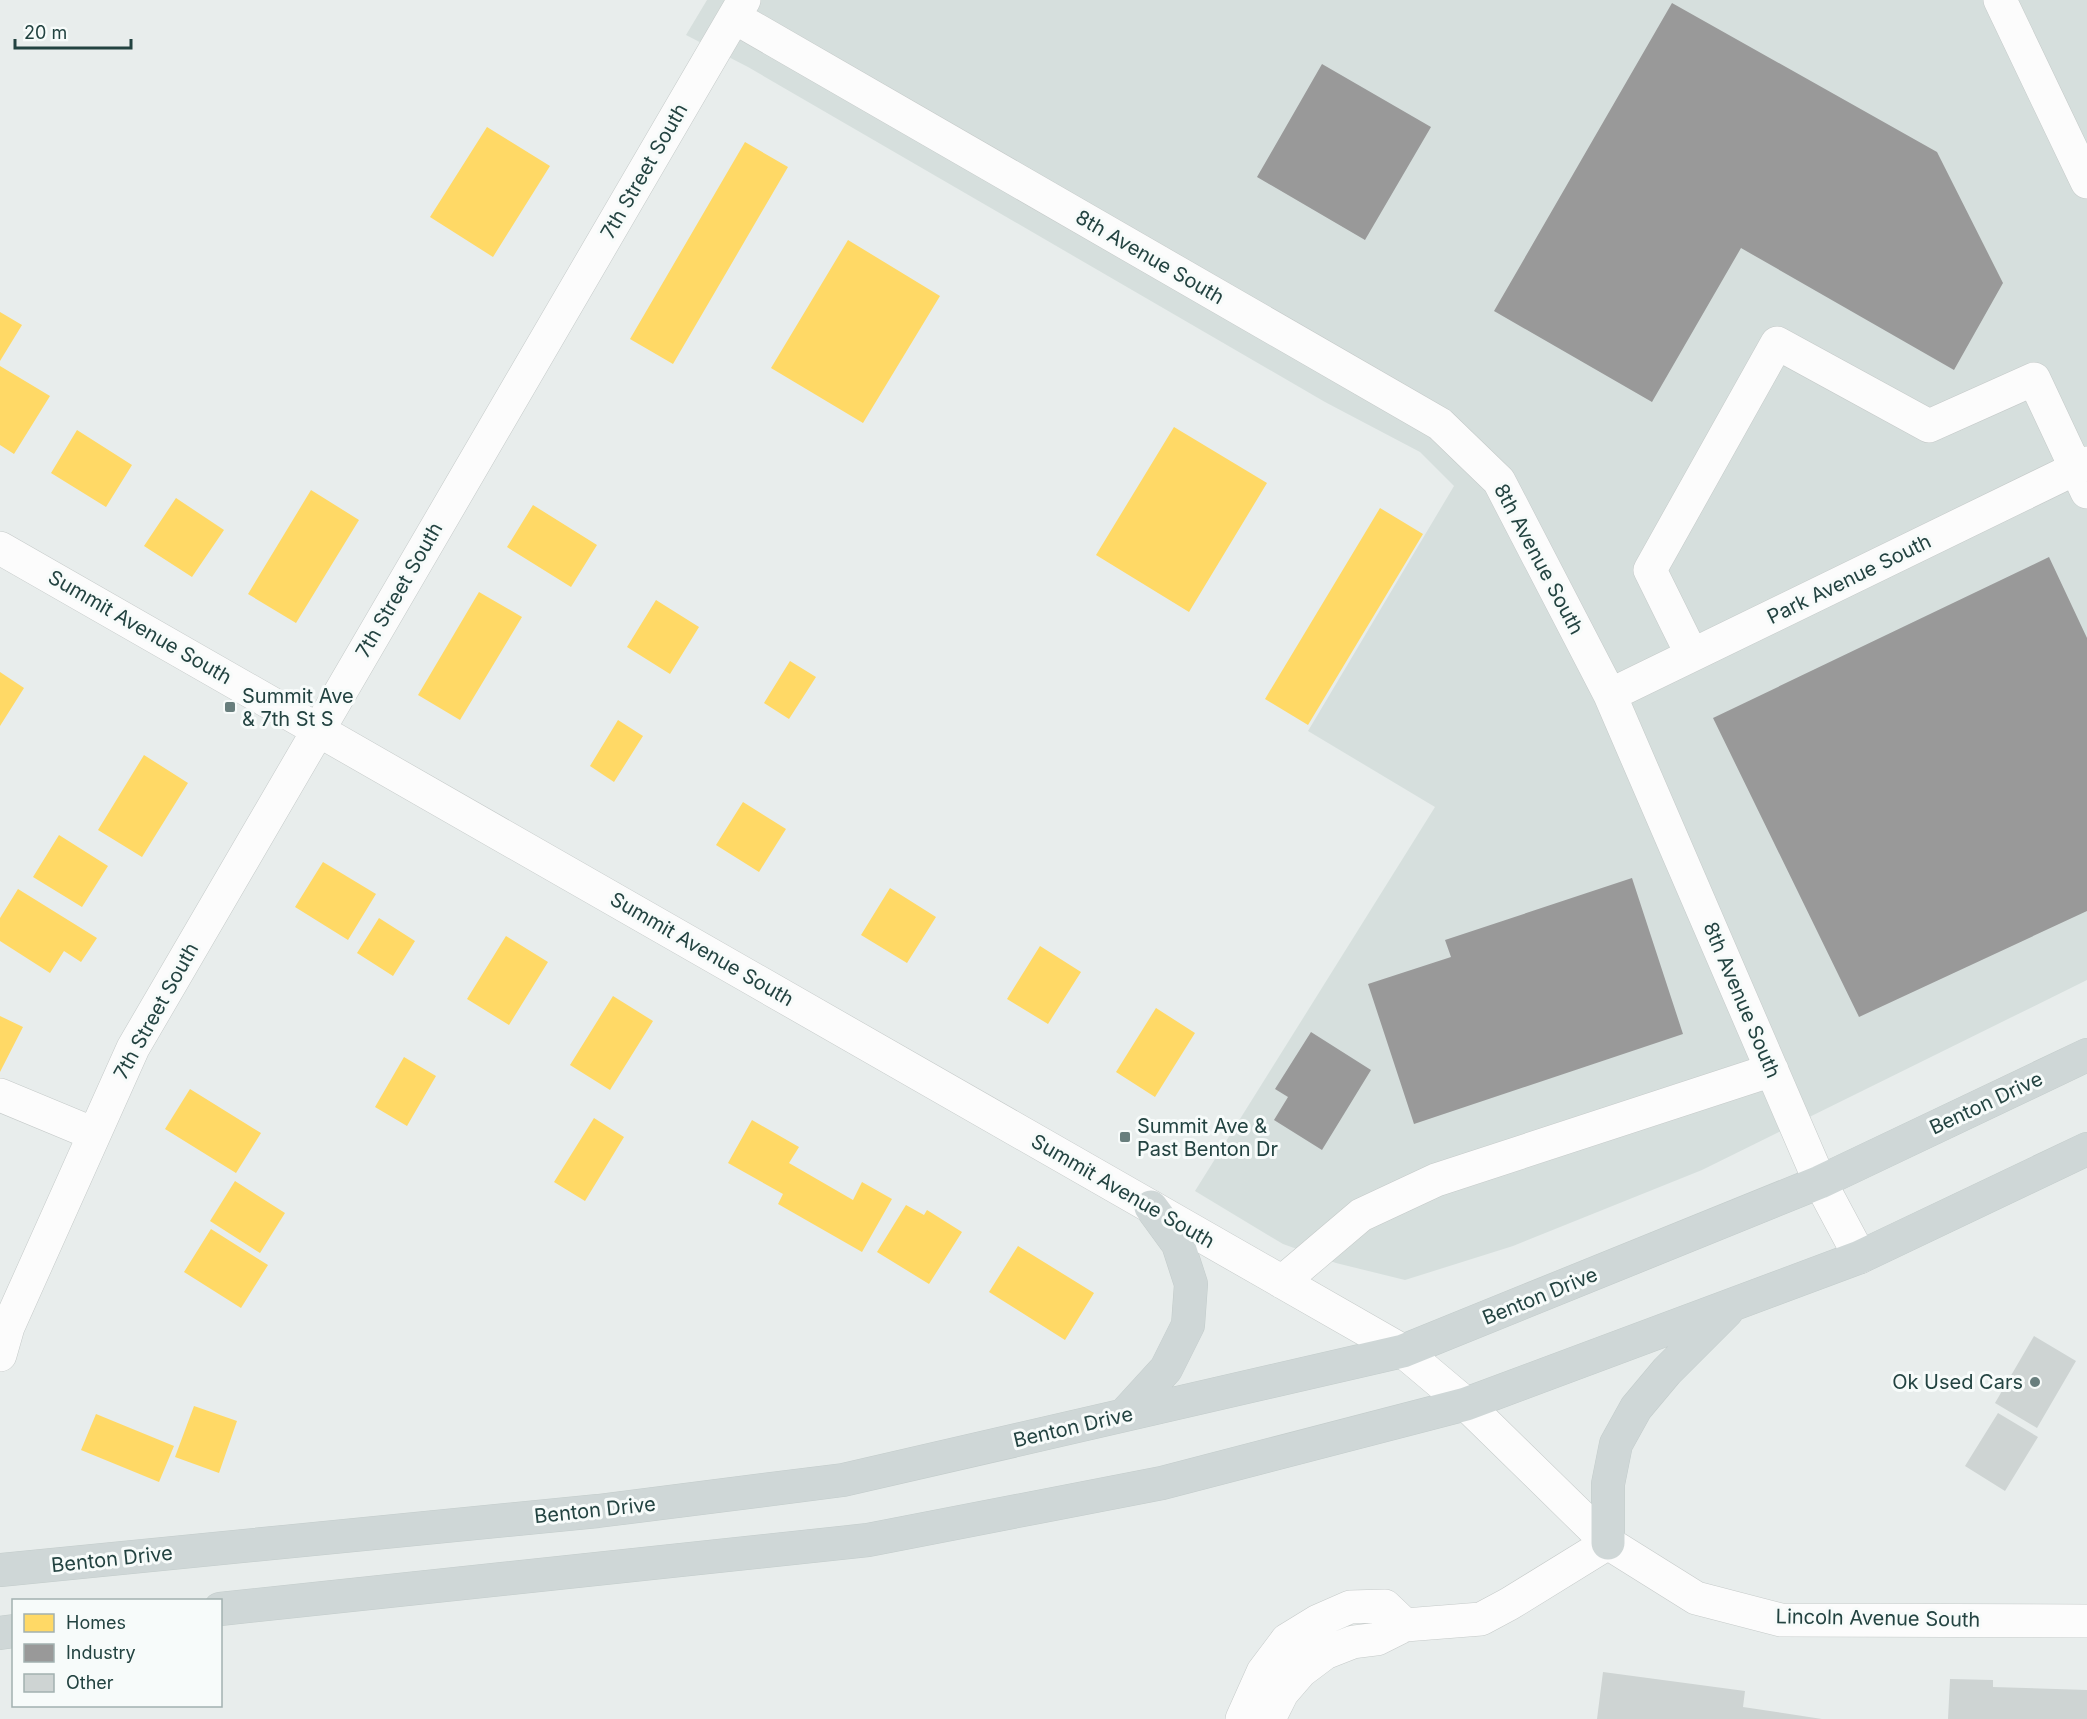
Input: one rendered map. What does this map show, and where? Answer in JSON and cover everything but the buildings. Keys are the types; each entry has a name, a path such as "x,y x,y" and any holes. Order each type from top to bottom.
{"main road":[{"name":"Benton Drive","path":"0,1570 598,1511 843,1480 1403,1351 1820,1182 2087,1055"},
{"path":"222,1609 868,1540 1162,1483 1466,1404 1860,1257 2087,1149"},
{"path":"1124,1415 1166,1368 1188,1325 1191,1284 1178,1244 1151,1207"},
{"path":"1608,1543 1608,1484 1616,1444 1636,1408 1648,1393 1734,1304"}],"street":[{"path":"2009,3 2087,182"},
{"name":"8th Avenue South","path":"739,8 1440,424 1499,481 1610,695 1820,1182 1860,1257"},
{"name":"7th Street South","path":"0,1354 8,1327 133,1048 739,8"},
{"path":"1692,655 1650,570 1777,343 1929,426 2034,379 2083,474"},
{"name":"Park Avenue South","path":"1610,695 2083,474"},
{"name":"Summit Avenue South","path":"0,548 1403,1351"},
{"path":"1282,1282 1361,1215 1436,1180 1772,1070"},
{"path":"0,1095 94,1134"},
{"name":"Lincoln Avenue South","path":"1403,1351 1466,1404 1608,1543 1696,1598 1781,1620 2087,1621"},
{"path":"1269,1719 1282,1693 1301,1671 1325,1653 1353,1642 1377,1639 1405,1625 1481,1619 1608,1543"},
{"path":"1242,1719 1263,1672 1287,1640 1318,1621 1350,1607 1385,1606 1405,1625"}],"shaded area":[{"path":"707,0 2087,0 2087,980 1702,1170 1513,1246 1405,1280 1336,1263 1283,1244 1195,1191 1435,807 1308,731 1454,486 1420,452 1325,402 748,67 686,35"}],"place":[{"name":"Summit Ave & 7th St S","path":"230,707"},
{"name":"Summit Ave & Past Benton Dr","path":"1125,1137"},
{"name":"Ok Used Cars","path":"2035,1382"}]}
